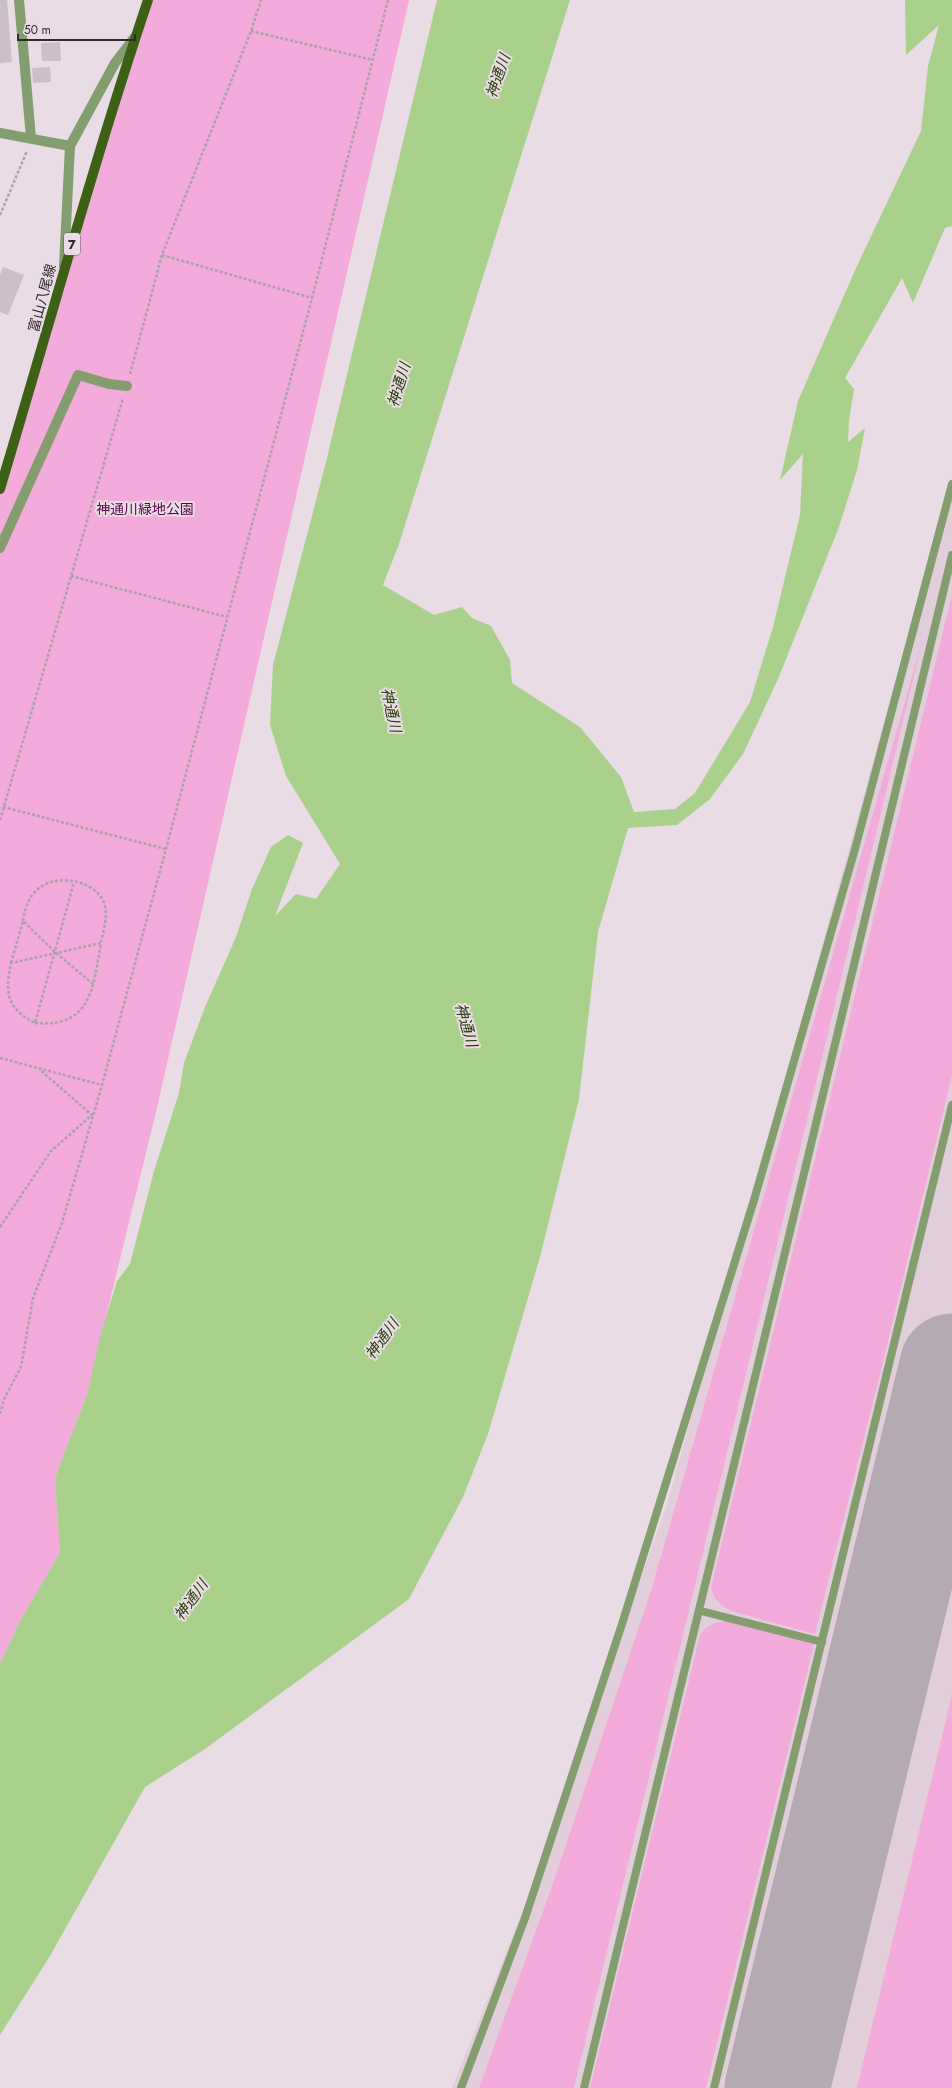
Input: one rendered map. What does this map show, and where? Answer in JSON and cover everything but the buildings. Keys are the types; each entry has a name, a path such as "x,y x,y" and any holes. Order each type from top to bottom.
{"main road":[{"name":"富山八尾線","path":"0,489 42,352 64,270 148,0"}],"street":[{"path":"19,0 31,138"},
{"path":"64,270 70,146 115,63 136,36"},
{"path":"0,133 70,146"},
{"path":"0,548 78,375 109,384 126,386"}],"lane":[{"path":"461,2088 525,1918 622,1624 754,1200 855,849 952,484"},
{"path":"584,2088 701,1611 777,1282 952,555"},
{"path":"714,2088 822,1642 843,1547 952,1105"},
{"path":"701,1611 822,1642"}],"path":[{"path":"0,820 126,386 162,255 262,0"},
{"path":"0,1414 4,1399 21,1367 33,1298 62,1223 92,1115 102,1085 312,298 388,0"},
{"path":"251,31 372,60"},
{"path":"0,215 31,138"},
{"path":"162,255 312,298"},
{"path":"71,576 227,617"},
{"path":"3,807 166,849"},
{"path":"49,882 74,882 84,885 97,893 103,901 106,917 93,984 80,1011 67,1019 52,1024 35,1023 23,1017 13,1006 8,994 8,979 23,921 27,902 37,889 49,882"},
{"path":"35,1023 74,882"},
{"path":"23,921 55,952 93,984"},
{"path":"11,963 101,942"},
{"path":"0,1058 102,1085"},
{"path":"39,1069 92,1115"},
{"path":"0,1227 51,1151 92,1115"}],"shaded area":[{"path":"952,477 952,2088 452,2088 537,1875 668,1501"}],"green space":[{"name":"神通川緑地公園","path":"150,0 409,0 156,1112 87,1394 55,1478 60,1553 21,1619 0,1663 0,489"},
{"path":"952,595 952,1075 881,1370 815,1634 731,1611 718,1602 711,1588"},
{"path":"922,642 574,2088 479,2088 551,1889 651,1591"},
{"path":"727,1621 814,1644 706,2088 590,2088 700,1635 711,1625 718,1622"},
{"path":"952,1695 952,2088 857,2088"}],"water":[{"name":"神通川","path":"437,0 570,0 399,544 383,585 434,615 462,607 472,618 491,626 510,660 512,683 580,727 621,777 634,812 675,809 695,793 750,702 773,627 800,515 803,454 780,480 798,401 856,268 921,131 928,66 939,25 906,55 905,0 952,0 952,226 945,228 913,303 902,278 845,378 854,389 849,421 848,442 865,428 857,470 839,527 778,679 743,754 710,799 677,825 628,828 598,932 579,1099 540,1257 488,1434 463,1497 409,1599 205,1749 145,1787 50,1956 0,2035 0,1663 21,1619 60,1553 55,1478 87,1394 101,1333 117,1281 130,1264 154,1171 179,1093 184,1063 205,1007 236,937 252,889 271,847 288,835 303,843 275,916 296,894 316,899 340,864 286,776 270,725 273,665 326,462"}],"runway":[{"path":"777,2088 952,1366"}]}
